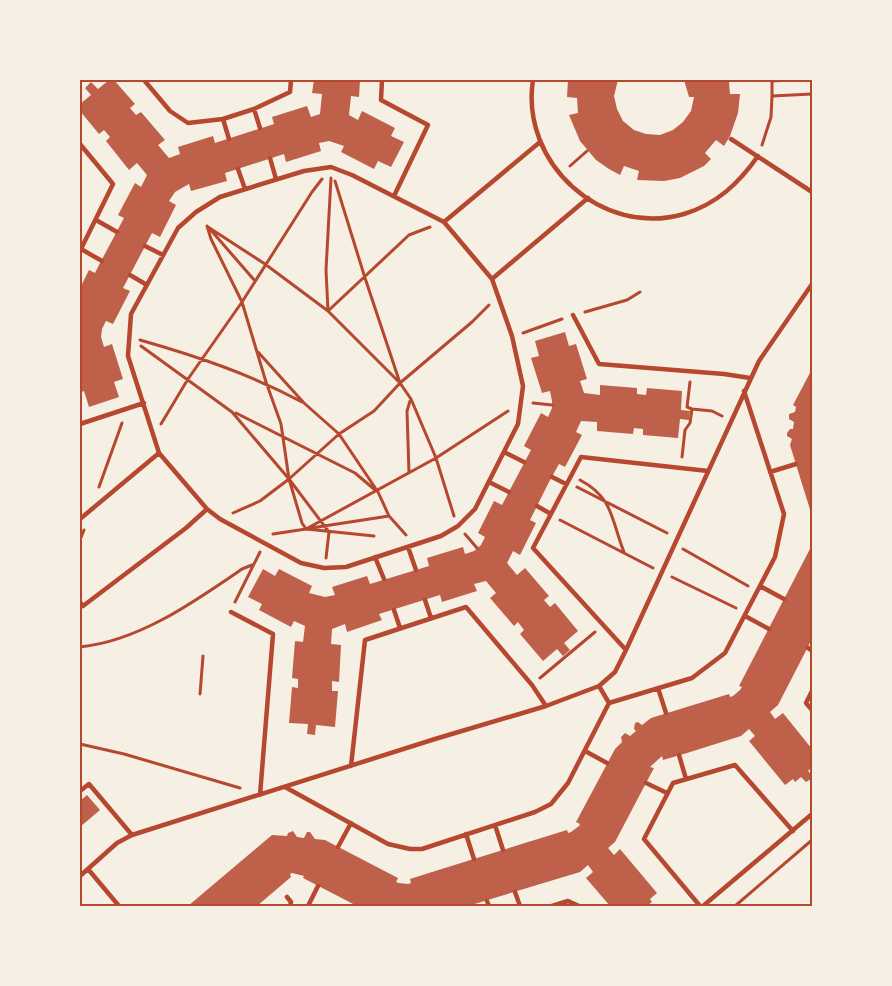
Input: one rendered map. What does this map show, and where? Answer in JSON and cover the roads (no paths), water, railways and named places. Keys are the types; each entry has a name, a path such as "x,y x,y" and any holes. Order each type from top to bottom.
{"lane":[{"path":"144,80 170,111 188,123 223,119 254,109 290,92 291,80"},
{"path":"382,80 381,100 428,125 394,196"},
{"path":"533,80 532,106 540,142 549,160 573,189 612,210 637,218 662,218 683,214 708,204 727,192 744,176 758,156"},
{"path":"254,109 260,128"},
{"path":"223,119 229,139"},
{"path":"731,139 813,192"},
{"path":"444,222 540,142"},
{"path":"80,144 113,184 80,250 102,261"},
{"path":"270,158 276,179"},
{"path":"331,167 352,175 444,222 492,279 512,336 523,386 518,424 475,509 458,526 441,536 346,567 324,568 301,562 220,519 207,509 159,453 128,356 131,314 178,228 196,212 219,197 276,179 304,171 331,167"},
{"path":"238,169 244,189"},
{"path":"492,279 588,198"},
{"path":"96,220 117,232"},
{"path":"145,246 163,255"},
{"path":"130,275 147,285"},
{"path":"80,876 117,843 132,835 546,706 599,686 615,672 626,650 759,361 813,284"},
{"path":"573,315 598,364 750,378"},
{"path":"285,787 388,844 410,849 422,849 535,812 551,804 568,783 609,703 692,678 725,653 775,557 784,514 744,391"},
{"path":"80,424 144,404"},
{"path":"504,452 524,462"},
{"path":"80,519 159,453"},
{"path":"626,650 532,548 580,457 708,471"},
{"path":"770,472 796,464"},
{"path":"552,477 567,483"},
{"path":"489,482 509,492"},
{"path":"537,507 550,515"},
{"path":"80,602 83,606 186,528 207,509"},
{"path":"408,546 416,570"},
{"path":"375,557 384,579"},
{"path":"758,589 784,599"},
{"path":"425,600 431,618"},
{"path":"351,766 365,640 466,607 532,685 546,706"},
{"path":"394,610 400,628"},
{"path":"231,612 273,634 260,795"},
{"path":"745,614 769,628"},
{"path":"599,686 609,703"},
{"path":"658,688 666,713"},
{"path":"813,691 806,703 813,710"},
{"path":"585,751 607,763"},
{"path":"679,755 686,779"},
{"path":"793,831 735,765 673,783 644,839 702,906 793,831 813,814"},
{"path":"80,791 88,783 132,835"},
{"path":"646,783 668,793"},
{"path":"338,847 351,823"},
{"path":"495,825 503,850"},
{"path":"466,834 474,859"},
{"path":"88,869 119,906"},
{"path":"308,906 318,886"},
{"path":"515,892 520,906"},
{"path":"287,897 291,902 290,906"},
{"path":"552,906 568,901 579,906"}]}
